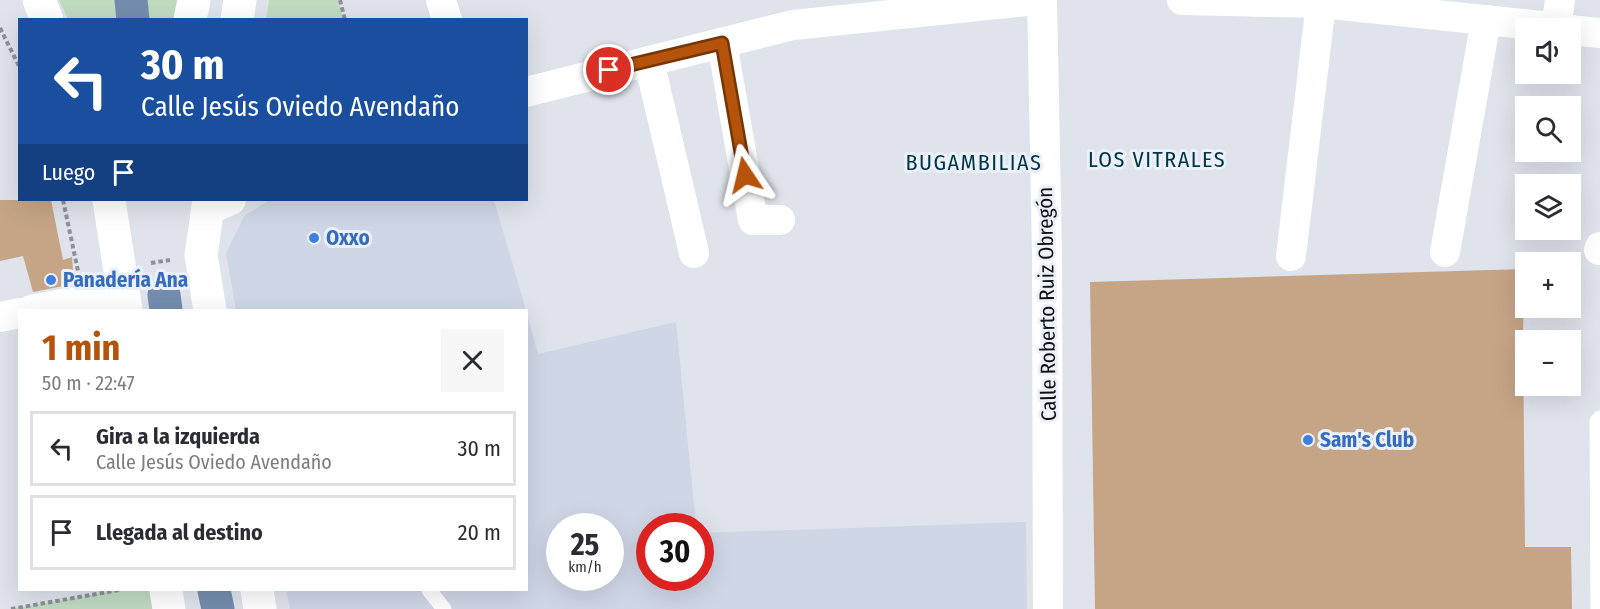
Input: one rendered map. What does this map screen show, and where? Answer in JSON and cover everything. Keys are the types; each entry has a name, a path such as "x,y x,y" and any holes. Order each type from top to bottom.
{"main road":[{"path":"39,0 46,18"},
{"path":"190,18 194,0"},
{"path":"237,18 240,0"},
{"path":"110,201 122,277"},
{"path":"122,277 133,201"},
{"path":"211,308 201,255 216,203"},
{"path":"166,591 169,609"},
{"path":"257,591 260,609"}],"street":[{"path":"441,0 446,18"},
{"path":"528,91 793,25 832,10 1037,0"},
{"name":"Calle Roberto Ruiz Obregón","path":"1042,0 1047,265 1048,609"},
{"path":"1182,0 1393,5 1515,23"},
{"path":"1557,18 1560,0"},
{"path":"1292,256 1321,3"},
{"path":"1445,252 1486,20"},
{"path":"1581,31 1600,33"},
{"path":"722,43 753,220 780,220"},
{"path":"648,61 694,253"},
{"path":"34,309 122,277"},
{"path":"0,317 18,313"}],"lane":[{"path":"1598,609 1598,421 1600,418"},
{"path":"430,591 444,609"}],"path":[{"path":"340,0 344,18"},
{"path":"0,28 18,64"},
{"path":"63,201 77,271 122,277 201,255"},
{"path":"11,609 113,591"}],"shaded area":[{"path":"268,201 494,201 526,309 236,309 226,253 245,215"},
{"path":"528,318 538,354 676,322 695,513 636,513 636,591 714,591 714,533 1026,522 1027,609 290,609 286,591 528,591"}],"green space":[{"path":"59,0 180,0 176,18 68,18"},
{"path":"269,0 338,0 343,18 266,18"},
{"path":"113,591 166,591 169,609 11,609"}],"building":[{"path":"0,200 51,201 63,260 72,257 74,284 33,292 23,256 0,261"},
{"name":"Sam's Club","path":"1515,269 1515,318 1523,318 1523,330 1515,330 1515,396 1524,396 1525,547 1571,547 1572,609 1095,609 1090,282"}],"waterway":[{"path":"131,0 133,18"},
{"path":"164,295 166,309"},
{"path":"214,591 218,609"}],"place":[{"name":"Oxxo","path":"314,238"},
{"name":"Panadería Ana","path":"51,280"},
{"name":"Sam's Club","path":"1308,440"}],"district":[{"name":"LOS VITRALES","path":"1157,159"},
{"name":"BUGAMBILIAS","path":"974,162"}],"route":[{"path":"609,70 722,43 745,175"}]}
